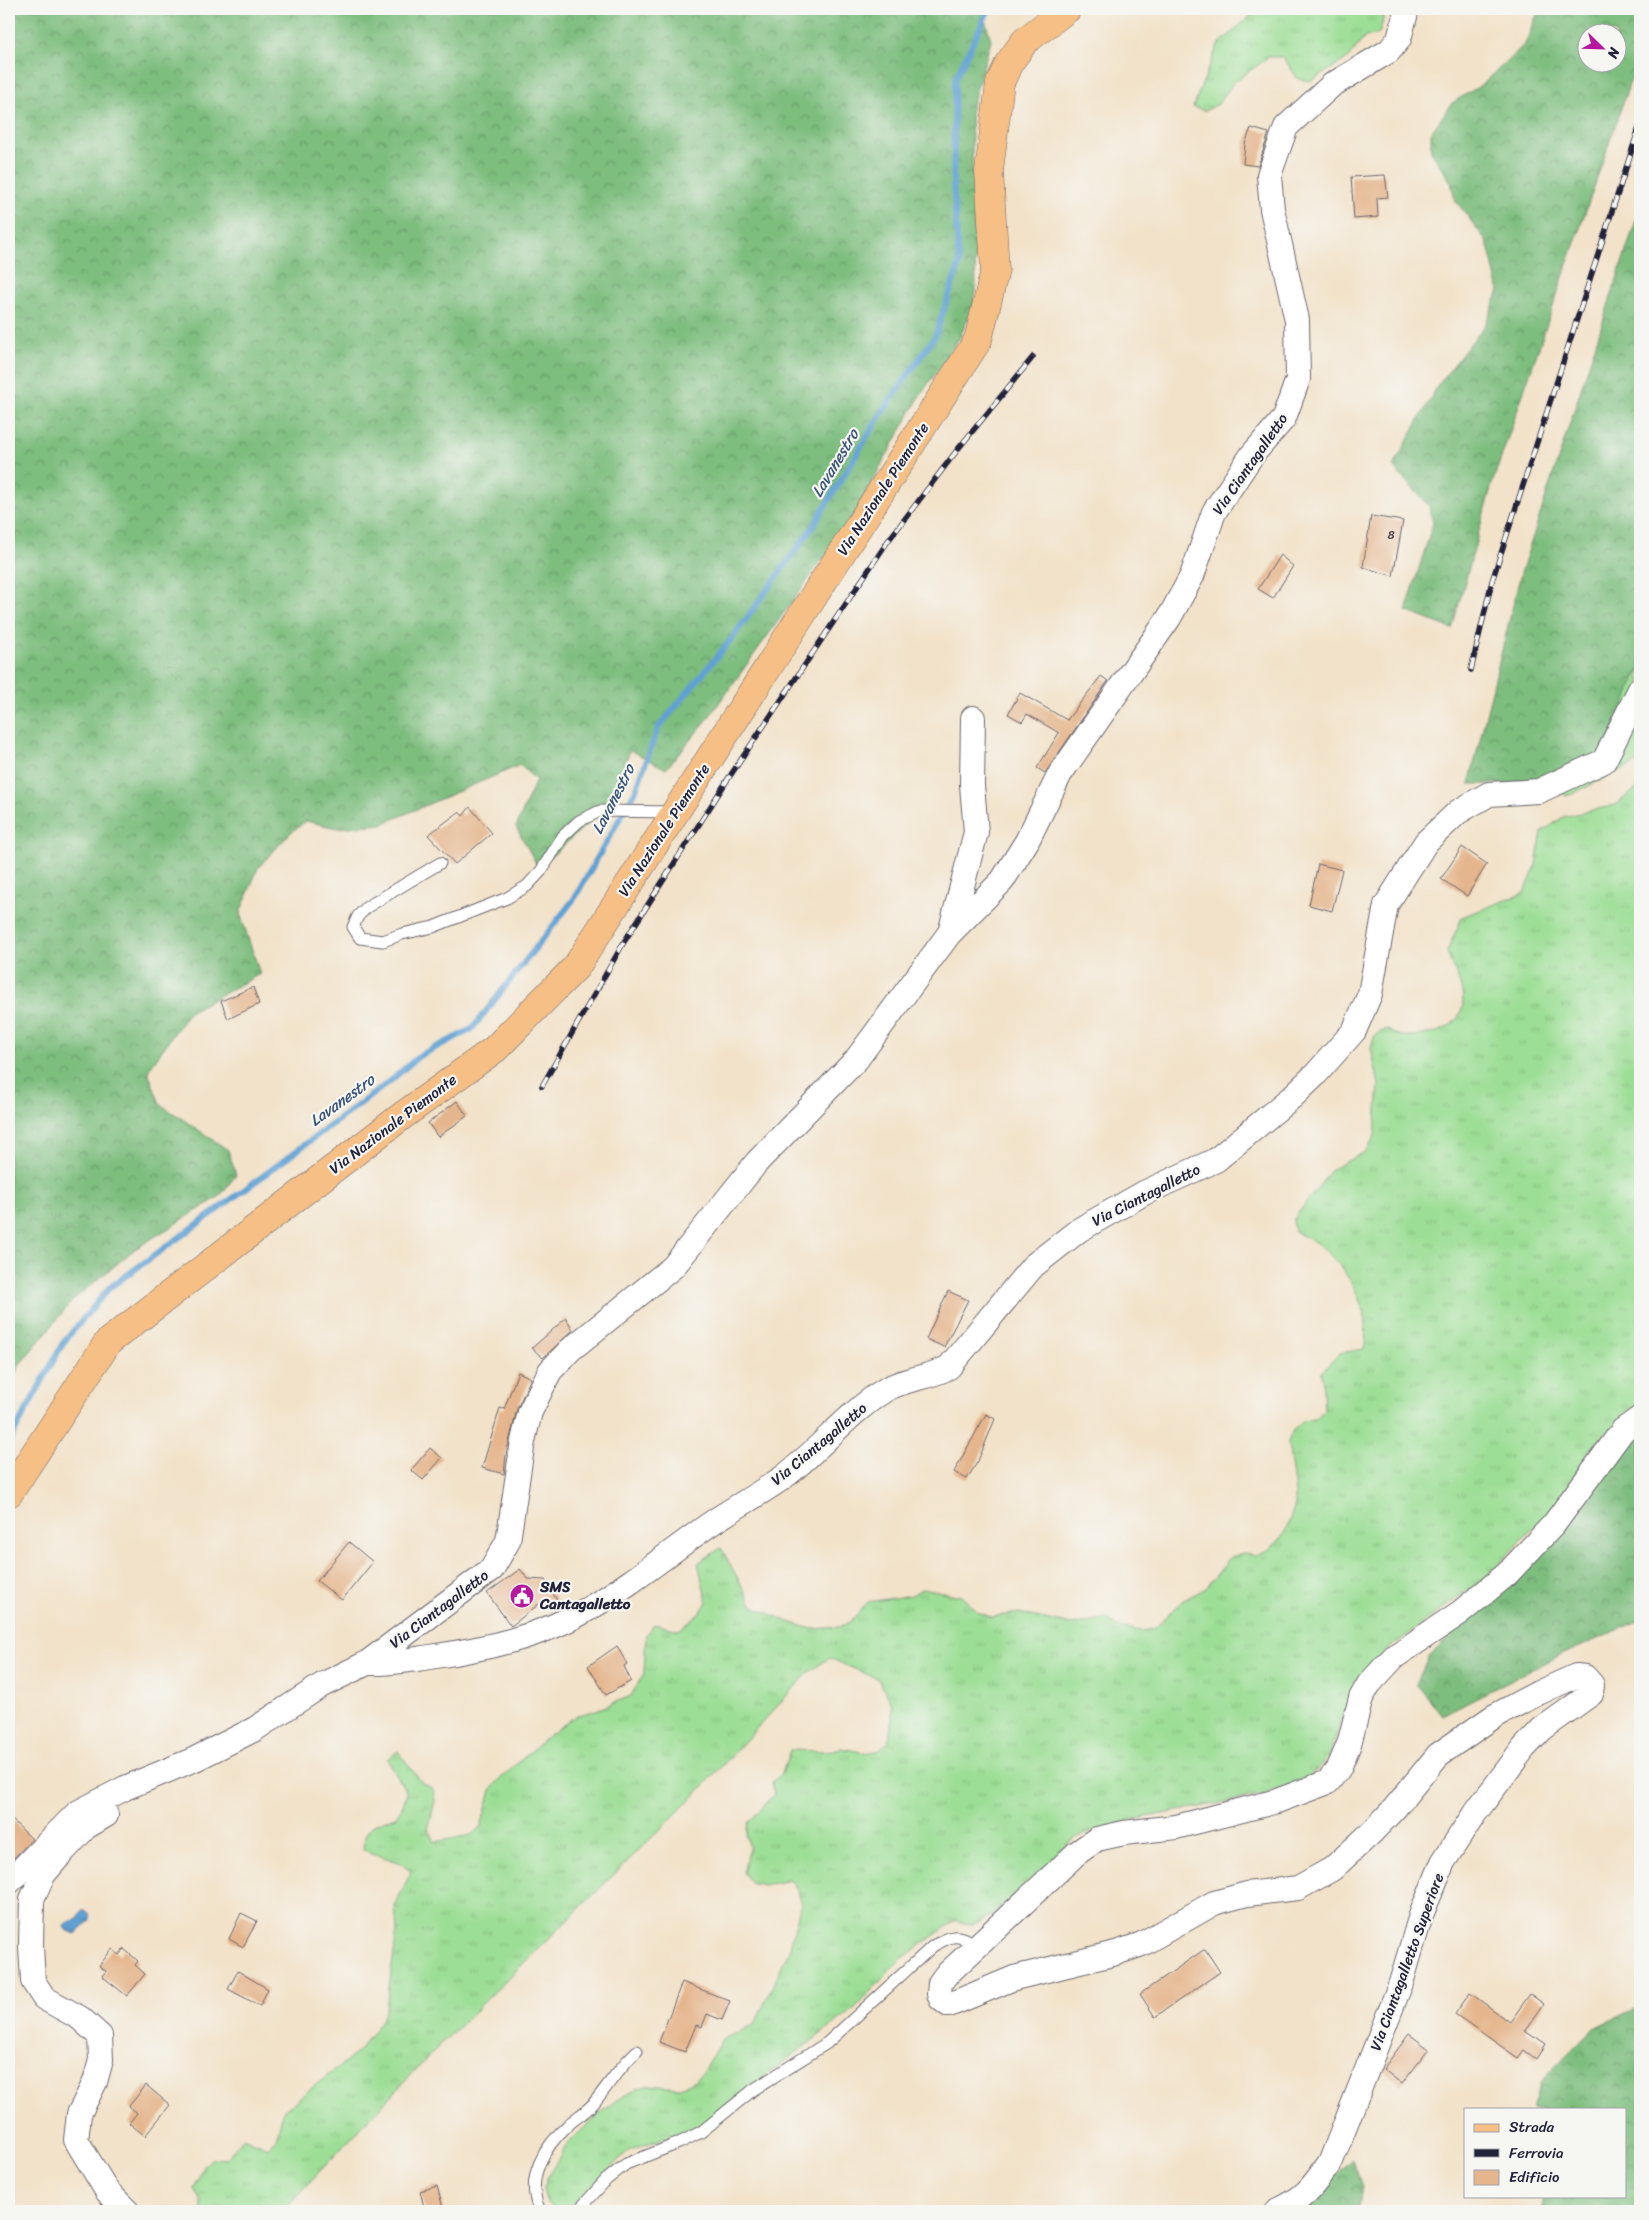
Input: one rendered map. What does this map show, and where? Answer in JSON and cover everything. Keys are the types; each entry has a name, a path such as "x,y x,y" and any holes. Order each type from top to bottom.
{"main road":[{"name":"Via Nazionale Piemonte","path":"9,1493 108,1342 402,1116 495,1049 576,967 667,812 978,340 995,270 989,171 1000,83 1009,63 1025,41 1067,9"}],"street":[{"name":"Via Ciantagalletto","path":"9,1882 77,1813 125,1788 195,1760 255,1729 322,1685 367,1663 492,1569 508,1541 523,1441 530,1412 550,1371 570,1350 673,1267 757,1162 856,1060 949,934 1002,881 1028,841 1060,774 1169,618 1192,576 1214,512 1252,455 1284,418 1298,379 1297,320 1272,209 1269,175 1286,127 1332,85 1389,51 1400,39 1407,9"},
{"name":"Via Ciantagalletto","path":"367,1663 384,1664 474,1651 521,1638 572,1618 628,1584 705,1528 786,1475 864,1405 886,1389 914,1378 938,1373 949,1367 1033,1266 1079,1230 1144,1193 1216,1160 1292,1097 1315,1075 1354,1031 1370,994 1386,905 1426,842 1458,812 1489,794 1540,791 1604,761 1640,689"},
{"name":"Via Ciantagalletto","path":"949,934 976,832 972,786 973,718"},
{"name":"Via Ciantagalletto Superiore","path":"1277,2211 1297,2202 1314,2185 1331,2161 1401,1983 1421,1915 1443,1862 1524,1748 1542,1729 1591,1694 1593,1690 1585,1677 1576,1676 1538,1693 1493,1717 1438,1755 1371,1834 1332,1869 1298,1888 1247,1894 1214,1903 1142,1944 1116,1953 1014,1978 949,2005 938,1994 940,1983 1077,1853 1097,1839 1194,1822 1277,1801 1328,1782 1340,1768 1349,1744 1361,1698 1369,1684 1394,1657 1461,1612 1507,1574 1554,1524 1623,1430 1640,1418"},
{"path":"125,1788 119,1806 86,1828 43,1875 32,1899 31,1946 34,1981 44,1998 80,2018 100,2036 100,2060 95,2082 79,2114 76,2140 107,2191 127,2211"}],"lane":[{"path":"440,863 367,907 358,916 353,927 360,938 383,941 402,934 433,927 506,898 527,886 541,871 564,836 579,821 589,815 609,811 667,812"},
{"path":"578,2211 606,2180 626,2164 679,2144 701,2132 753,2090 827,2043 933,1946 956,1935 978,1945"},
{"path":"540,2211 534,2189 536,2172 544,2152 568,2125 592,2105 623,2064 637,2052"}],"green space":[{"path":"9,9 982,9 991,40 971,109 976,291 972,309 960,337 920,396 849,523 706,721 666,769 630,750 610,803 551,857 537,865 516,827 536,780 520,765 382,824 337,828 306,821 290,833 258,868 240,913 260,974 189,1012 149,1069 149,1075 160,1104 228,1150 236,1175 219,1197 135,1249 74,1299 20,1364 9,1386"},
{"path":"1258,9 1383,9 1383,20 1379,34 1365,37 1348,58 1311,81 1298,79 1283,57 1269,57 1234,82 1218,104 1205,111 1193,107 1218,45"},
{"path":"1539,9 1640,9 1640,53 1492,484 1452,629 1406,611 1433,523 1429,506 1393,467 1438,385 1485,325 1499,291 1487,242 1455,200 1451,182 1431,152 1431,133 1452,103 1483,84 1525,44"},
{"path":"1640,208 1640,670 1635,676 1617,725 1597,757 1541,780 1508,784 1469,784 1521,573"},
{"path":"1640,670 1640,761 1570,795 1556,794"},
{"path":"1640,786 1640,1403 1627,1412 1596,1443 1559,1501 1487,1576 1388,1649 1355,1682 1328,1758 1318,1769 1307,1777 1267,1794 1131,1820 1077,1837 993,1914 971,1924 956,1920 900,1960 855,2008 704,2123 628,2151 580,2197 569,2206 556,2211 547,2203 543,2190 566,2145 576,2135 615,2101 638,2088 650,2085 677,2088 690,2083 701,2075 721,2041 755,2024 790,1948 801,1902 798,1890 790,1880 764,1885 751,1883 743,1872 750,1848 746,1836 748,1823 774,1795 772,1782 782,1774 790,1750 828,1751 841,1748 866,1753 880,1750 889,1741 892,1704 878,1679 829,1658 808,1673 694,1796 431,2054 282,2211 201,2211 201,2201 194,2189 203,2166 213,2158 226,2159 243,2137 268,2148 276,2138 284,2110 359,2051 382,2020 386,2008 397,1931 395,1905 411,1872 401,1863 363,1850 366,1835 372,1826 396,1817 407,1793 387,1759 398,1751 422,1783 433,1789 435,1801 428,1829 434,1842 471,1835 481,1827 491,1790 499,1780 549,1735 577,1715 591,1712 631,1696 644,1673 646,1635 654,1624 679,1630 700,1613 707,1602 698,1563 721,1548 753,1606 789,1622 812,1629 840,1627 851,1621 868,1602 912,1595 923,1588 961,1596 979,1613 991,1617 1019,1613 1071,1625 1108,1618 1117,1627 1143,1631 1155,1628 1182,1601 1206,1588 1231,1557 1243,1553 1256,1555 1268,1550 1278,1542 1286,1530 1295,1505 1288,1442 1293,1430 1302,1421 1315,1419 1324,1410 1322,1372 1340,1353 1364,1349 1365,1320 1356,1291 1349,1278 1319,1245 1295,1232 1293,1220 1332,1169 1365,1152 1375,1136 1379,1085 1371,1048 1375,1035 1387,1029 1401,1036 1430,1034 1440,1031 1456,1021 1461,1013 1463,997 1460,984 1447,952 1462,917 1524,893 1535,869 1542,832 1563,817 1615,805"},
{"path":"1640,1434 1640,1620 1546,1662 1442,1715 1416,1684 1429,1656 1559,1538 1606,1471"},
{"path":"1640,2006 1640,2211 1543,2211 1543,2198 1626,2198 1626,2108 1533,2108 1541,2082 1593,2029"},
{"path":"1353,2159 1362,2187 1358,2211 1297,2211"}],"water":[{"path":"82,1910 89,1913 90,1919 88,1922 76,1934 67,1931 64,1927 65,1924 78,1919"}],"building":[{"path":"1251,128 1269,133 1258,166 1243,164 1245,144"},
{"path":"1385,175 1388,197 1377,198 1378,217 1354,219 1351,177"},
{"path":"1371,516 1403,521 1393,576 1363,567"},
{"path":"1280,555 1293,566 1273,598 1258,589"},
{"path":"1101,676 1108,681 1045,773 1037,768 1059,733 1027,714 1022,722 1008,714 1020,693 1067,720"},
{"path":"470,807 492,833 455,864 428,835 459,812 463,816"},
{"path":"1462,847 1487,864 1467,896 1441,879"},
{"path":"1318,864 1342,870 1332,911 1309,905"},
{"path":"253,987 259,1004 228,1019 221,1001"},
{"path":"457,1101 467,1116 438,1137 428,1123"},
{"path":"948,1291 968,1300 944,1347 926,1339"},
{"path":"566,1318 573,1330 543,1358 532,1348"},
{"path":"518,1372 531,1378 517,1409 506,1455 504,1474 482,1468 500,1408 504,1409"},
{"path":"986,1414 995,1419 978,1461 967,1479 954,1472"},
{"path":"430,1448 442,1458 423,1480 411,1470"},
{"path":"349,1542 373,1562 342,1600 317,1581"},
{"name":"SMS Cantagalletto","path":"520,1569 528,1579 545,1580 561,1607 539,1604 511,1626 487,1593"},
{"path":"617,1646 627,1664 624,1666 631,1681 606,1695 588,1666"},
{"path":"9,1817 32,1839 9,1863"},
{"path":"241,1913 257,1921 243,1947 229,1939"},
{"path":"112,1949 119,1955 124,1949 138,1961 135,1965 145,1974 127,1996 102,1976 106,1971 99,1966"},
{"path":"1205,1949 1220,1972 1155,2017 1140,1994"},
{"path":"238,1971 268,1989 260,2006 228,1989"},
{"path":"682,1982 730,2001 722,2020 707,2014 702,2027 696,2025 685,2052 659,2042"},
{"path":"1470,1993 1510,2022 1530,1994 1544,2004 1525,2031 1545,2045 1536,2059 1524,2050 1518,2058 1455,2014"},
{"path":"1409,2034 1429,2049 1402,2084 1383,2069"},
{"path":"146,2085 170,2105 145,2136 129,2123 137,2113 129,2106"},
{"path":"437,2186 444,2211 425,2211 420,2191"}],"waterway":[{"name":"Lavanestro","path":"9,1442 63,1343 109,1288 389,1082 419,1056 472,1029 574,899 636,790 658,728 733,637 812,528 879,417 935,336 959,265 953,183 955,79 989,9"}],"railway":[{"path":"1471,670 1492,581 1640,125"},
{"path":"542,1086 624,942 728,779 888,541 958,449 1033,357"}],"place":[{"name":"SMS Cantagalletto","path":"522,1596"}]}
